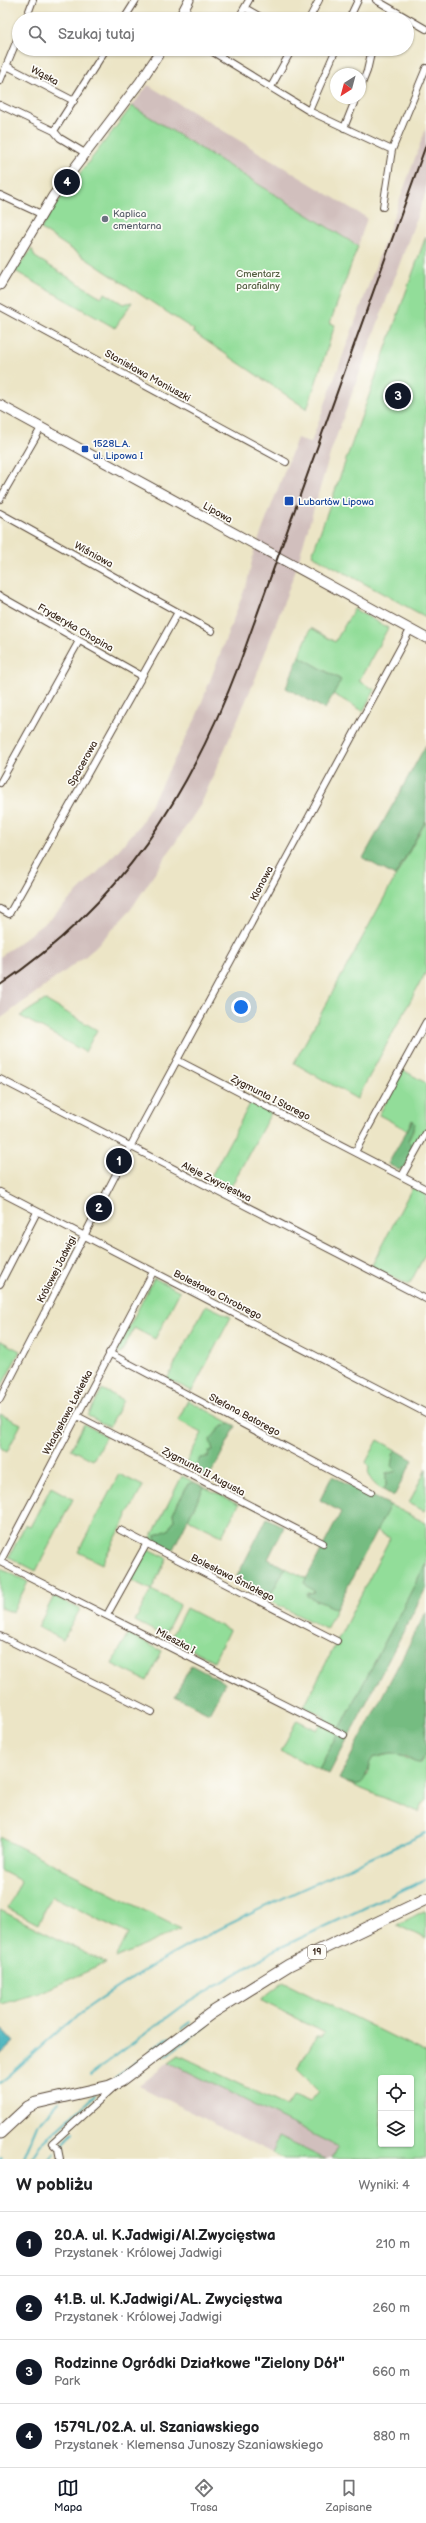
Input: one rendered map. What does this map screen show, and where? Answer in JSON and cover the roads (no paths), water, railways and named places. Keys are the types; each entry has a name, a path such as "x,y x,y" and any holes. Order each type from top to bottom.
{"highway":[{"name":"19","path":"0,2133 28,2107 36,2103 121,2081 138,2066 210,2014 289,1965 426,1899"}],"street":[{"path":"29,12 33,0"},
{"path":"128,12 136,0"},
{"path":"183,12 189,0"},
{"path":"242,12 249,0"},
{"path":"313,12 319,0"},
{"path":"352,12 358,0"},
{"path":"376,0 393,11"},
{"path":"245,8 252,12"},
{"path":"414,22 426,29"},
{"path":"0,81 12,53"},
{"path":"54,131 102,56"},
{"path":"0,285 41,214 85,153 140,82 157,56"},
{"path":"225,56 309,111 392,150"},
{"path":"271,87 288,56"},
{"path":"309,111 333,56"},
{"path":"366,74 370,56"},
{"name":"Wąska","path":"7,66 74,101"},
{"path":"383,207 392,150 426,68"},
{"path":"344,128 354,104"},
{"path":"0,105 54,131 60,138 85,153"},
{"path":"0,195 41,214"},
{"name":"Stanisława Moniuszki","path":"0,307 286,462"},
{"name":"Lipowa","path":"0,406 426,638"},
{"path":"0,499 41,428"},
{"name":"Wiśniowa","path":"0,513 212,631"},
{"name":"Fryderyka Chopina","path":"0,596 142,676"},
{"name":"Spacerowa","path":"0,909 9,914 178,612"},
{"name":"Klonowa","path":"130,1147 410,630"},
{"path":"0,783 79,641"},
{"path":"355,1152 426,1022"},
{"name":"Zygmunta I Starego","path":"177,1060 426,1189"},
{"name":"Aleje Zwycięstwa","path":"0,1079 426,1300"},
{"path":"402,1176 426,1133"},
{"name":"Królowej Jadwigi","path":"0,1399 130,1147"},
{"name":"Bolesława Chrobrego","path":"0,1192 426,1413"},
{"path":"0,1284 37,1212"},
{"name":"Władysława Łokietka","path":"0,1562 153,1272"},
{"name":"Stefana Batorego","path":"109,1353 370,1492"},
{"name":"Zygmunta II Augusta","path":"77,1416 323,1543"},
{"name":"Bolesława Śmiałego","path":"120,1530 337,1641"},
{"path":"107,1615 147,1543"},
{"name":"Mieszka I","path":"0,1562 344,1735"},
{"path":"0,1636 152,1712"},
{"path":"60,2159 58,2149 52,2143 121,2081"}],"water":[{"path":"0,2027 14,2042 0,2055"}],"waterway":[{"path":"0,2083 55,2034 90,2006 170,1956 254,1912 426,1833"},
{"path":"90,2075 184,2005 275,1950 426,1879"},
{"path":"182,2028 190,2022"},
{"path":"165,2056 207,2025"},
{"path":"151,2050 170,2037"},
{"path":"115,2078 138,2060"},
{"path":"31,2159 40,2145 95,2095"},
{"path":"23,2159 37,2126 59,2102"},
{"path":"64,2148 63,2144 74,2132"},
{"path":"49,2159 54,2153"}],"railway":[{"path":"0,985 43,953 81,919 116,882 146,843 174,802 198,758 220,711 240,662 426,145"}],"place":[{"name":"1579L/02.A. ul. Szaniawskiego","path":"67,182"},
{"name":"Kaplica cmentarna","path":"105,219"},
{"name":"Rodzinne Ogródki Działkowe \"Zielony Dół\"","path":"398,396"},
{"name":"1528L.A. ul. Lipowa I","path":"85,449"},
{"name":"Lubartów Lipowa","path":"289,501"},
{"name":"20.A. ul. K.Jadwigi/Al.Zwycięstwa","path":"119,1161"},
{"name":"41.B. ul. K.Jadwigi/AL. Zwycięstwa","path":"99,1208"}],"park label":[{"name":"Cmentarz parafialny","path":"258,278"}]}
